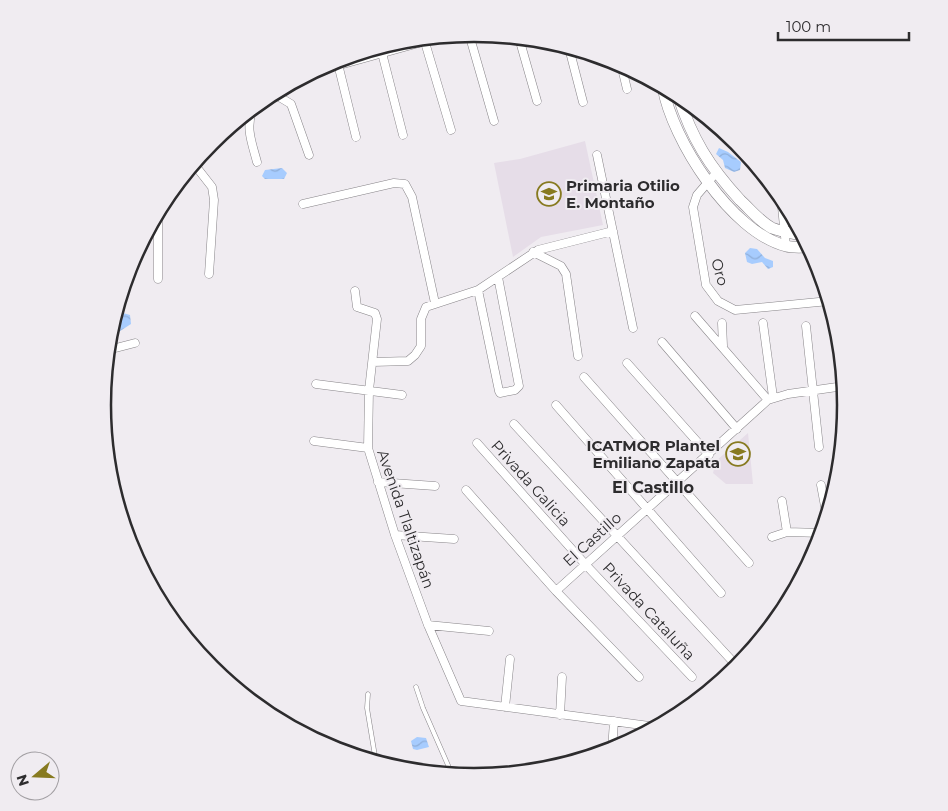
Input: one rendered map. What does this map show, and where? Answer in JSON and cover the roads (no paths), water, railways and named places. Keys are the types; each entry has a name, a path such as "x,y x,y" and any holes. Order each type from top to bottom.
{"street":[{"path":"471,42 494,120"},
{"path":"428,46 451,130"},
{"path":"521,46 538,101"},
{"path":"382,54 403,135"},
{"path":"570,56 583,102"},
{"path":"340,68 356,137"},
{"path":"624,75 627,88"},
{"path":"281,98 291,104 310,155"},
{"path":"667,98 686,147 707,183 726,204 766,237 786,246 801,247"},
{"path":"682,109 685,117 716,173 750,210 771,227 793,233"},
{"path":"248,122 257,162"},
{"path":"597,155 633,328"},
{"path":"198,169 212,187 213,194 209,274"},
{"name":"Oro","path":"716,173 697,195 693,208 706,285 718,301 735,310 822,302"},
{"path":"303,204 394,183 406,184 412,197 435,303"},
{"path":"784,217 786,246"},
{"path":"158,228 158,279"},
{"path":"374,362 408,361 415,355 421,346 421,319 426,306 478,290 533,252 553,244 613,230"},
{"path":"533,252 561,266 566,274 578,356"},
{"path":"478,290 499,391 500,393 515,390 519,386 498,277"},
{"name":"Avenida Tlaltizapán","path":"356,291 357,307 375,313 377,319 374,362 369,390 368,448 428,625 461,701 505,707"},
{"path":"694,316 770,398"},
{"path":"764,322 770,398"},
{"path":"722,324 722,346"},
{"path":"806,326 819,447"},
{"path":"662,342 736,429"},
{"path":"116,348 135,343"},
{"path":"627,363 709,455"},
{"path":"584,377 748,563"},
{"path":"316,384 402,395"},
{"path":"770,398 836,387"},
{"name":"El Castillo","path":"556,591 770,398"},
{"path":"556,406 721,593"},
{"path":"514,424 733,660"},
{"path":"314,441 368,448"},
{"name":"Privada Galicia","path":"477,443 585,564"},
{"path":"378,482 434,486"},
{"path":"821,485 824,502"},
{"path":"466,490 556,591 639,677"},
{"path":"782,501 787,532"},
{"path":"772,537 787,532 814,533"},
{"path":"396,535 454,539"},
{"name":"Privada Cataluña","path":"585,564 692,677"},
{"path":"428,625 489,631"},
{"path":"510,659 505,707 646,725"},
{"path":"560,715 562,677"},
{"path":"613,741 614,721"}],"lane":[{"path":"416,688 449,768"},
{"path":"368,694 367,708 375,754"}],"water":[{"path":"719,148 741,162 740,170 734,172 725,168 723,160 716,154"},
{"path":"282,168 287,173 284,179 265,179 262,176 265,170"},
{"path":"750,248 757,249 765,258 773,261 773,267 768,269 762,262 752,264 747,262 745,253"},
{"path":"123,313 130,315 131,324 119,332"},
{"path":"417,737 426,738 429,747 413,749 411,741"}],"place":[{"name":"Primaria Otilio E. Montaño","path":"549,194"},
{"name":"ICATMOR Plantel Emiliano Zapata","path":"738,454"}],"district":[{"name":"El Castillo","path":"653,487"}]}
